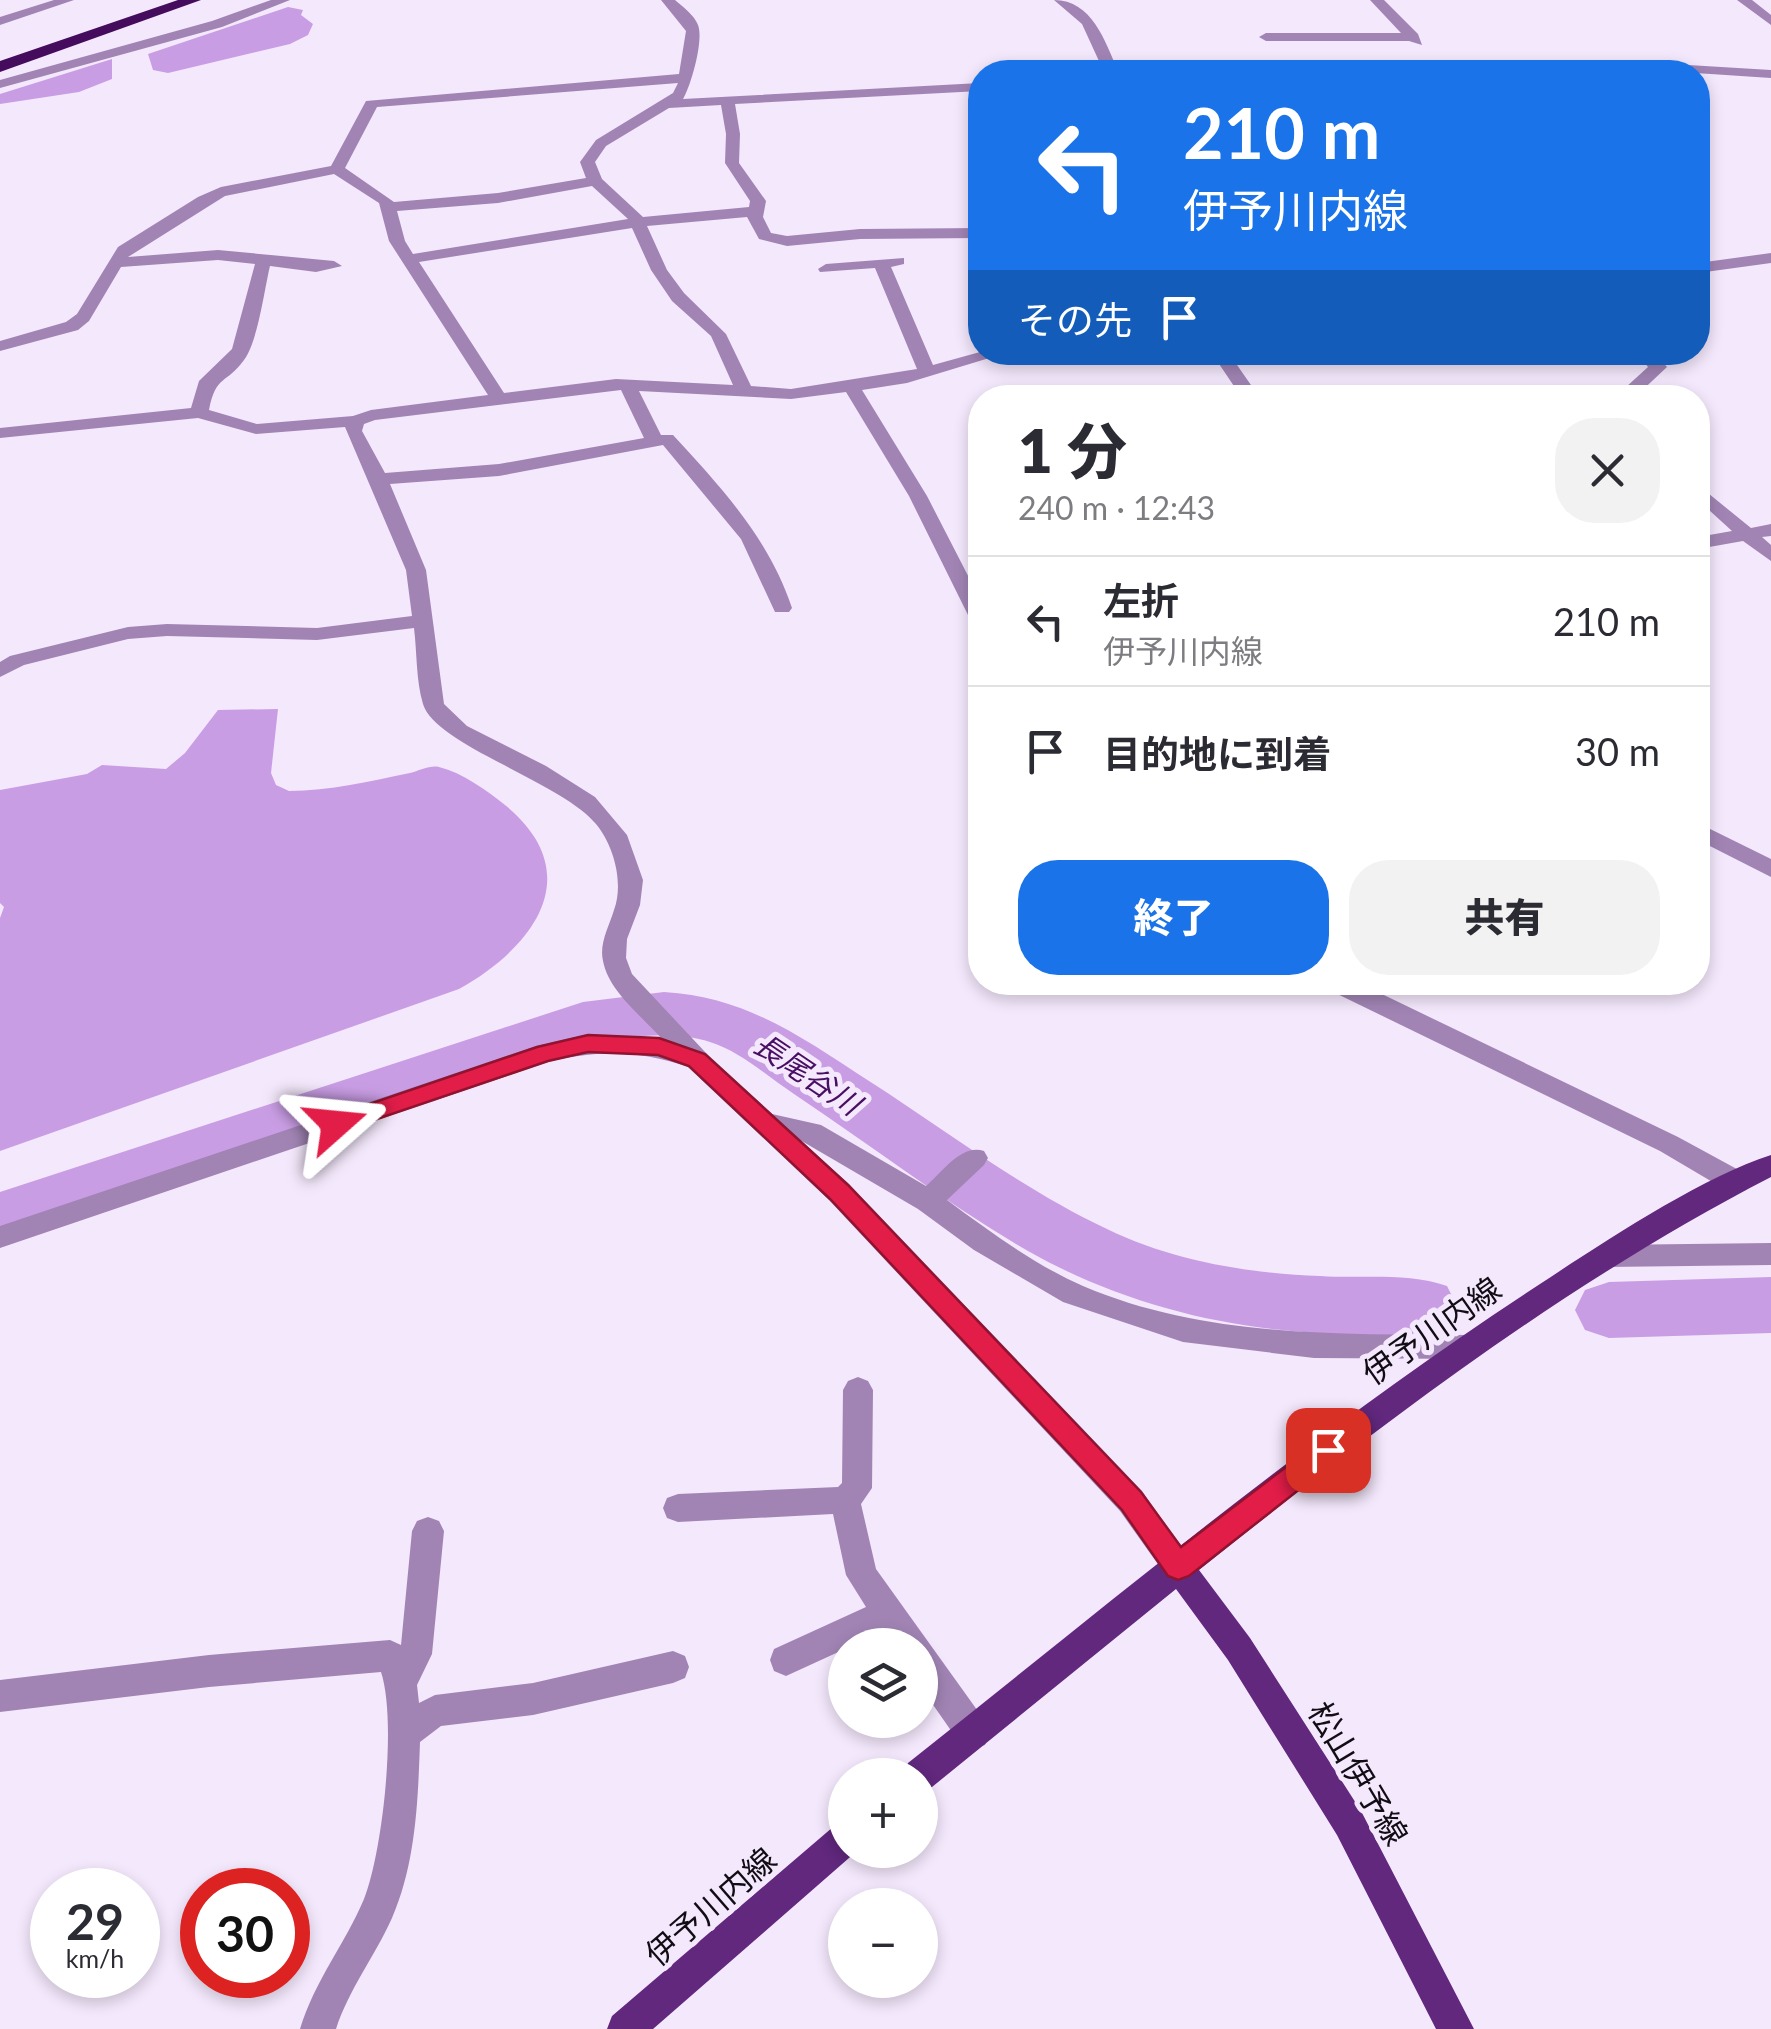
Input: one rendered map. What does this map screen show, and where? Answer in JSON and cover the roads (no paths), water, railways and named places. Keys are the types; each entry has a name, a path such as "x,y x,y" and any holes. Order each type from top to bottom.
{"highway":[{"path":"73,22 145,0"},
{"path":"0,57 190,0"},
{"path":"0,67 190,0"}],"main road":[{"name":"伊予川内線","path":"938,1761 1178,1567 1418,1381 1606,1256 1771,1165"},
{"name":"松山伊予線","path":"1178,1567 1238,1649 1349,1823 1456,2029"},
{"name":"伊予川内線","path":"625,2029 658,2015 828,1856"}],"street":[{"path":"0,21 67,0"},
{"path":"0,84 217,24 283,0"},
{"path":"668,0 693,30 686,78 678,96 593,151 588,162 596,181 638,222 659,270 678,297 718,334 744,390"},
{"path":"1062,0 1079,9 1090,22 1106,60"},
{"path":"1376,0 1432,60"},
{"path":"1744,0 1771,21"},
{"path":"1266,37 1413,37"},
{"path":"1710,70 1771,74"},
{"path":"337,169 371,104 686,78"},
{"path":"661,104 968,88"},
{"path":"728,100 732,163 758,200 755,217 765,236 787,241 860,234 968,233"},
{"path":"0,346 72,326 83,317 116,263 138,240 222,192 337,169 386,200 391,226 409,259 500,398"},
{"path":"390,208 498,198 596,181"},
{"path":"409,259 638,222 758,212"},
{"path":"116,263 192,255 334,266"},
{"path":"1710,266 1771,258"},
{"path":"199,412 205,385 241,350 264,260"},
{"path":"826,269 890,262 927,372"},
{"path":"0,433 199,412 256,429 356,421 371,415 627,384 791,394 927,372 968,361"},
{"path":"1638,385 1656,365"},
{"path":"627,384 654,440"},
{"path":"852,386 910,480 968,595"},
{"path":"356,421 353,432 378,479 416,570 434,706 443,719 587,802 616,836 631,880 628,906 615,939 614,958 621,978 697,1060 839,1192 1132,1501 1178,1567"},
{"path":"378,479 500,470 667,440 728,506 770,572 782,608"},
{"path":"1710,502 1771,555"},
{"path":"1710,541 1771,530"},
{"path":"6,664 128,634 167,630 317,634 424,622"},
{"path":"1710,837 1771,869"},
{"path":"1361,995 1669,1144 1736,1182"},
{"path":"0,1237 546,1053 588,1043 624,1044 659,1047 697,1060"},
{"path":"765,1122 812,1132 928,1201 984,1242 1074,1294 1183,1330 1314,1346 1469,1347"},
{"path":"928,1201 975,1158"},
{"path":"1606,1256 1771,1254"},
{"path":"678,1508 845,1500 858,1488 858,1390"},
{"path":"845,1500 862,1575 899,1628"},
{"path":"401,1684 416,1654 428,1530"},
{"path":"786,1660 888,1613"},
{"path":"0,1696 209,1671 390,1656 401,1684 401,1780 391,1870 379,1907 330,1988 318,2029"},
{"path":"401,1735 435,1711 533,1699 672,1666"},
{"path":"938,1683 973,1732"}],"waterway":[{"name":"長尾谷川","path":"0,1218 583,1024 643,1014 684,1015 742,1030 1025,1216 1113,1262 1178,1284 1247,1298 1318,1305 1423,1306"},
{"name":"長尾谷川","path":"1609,1310 1771,1305"}]}
